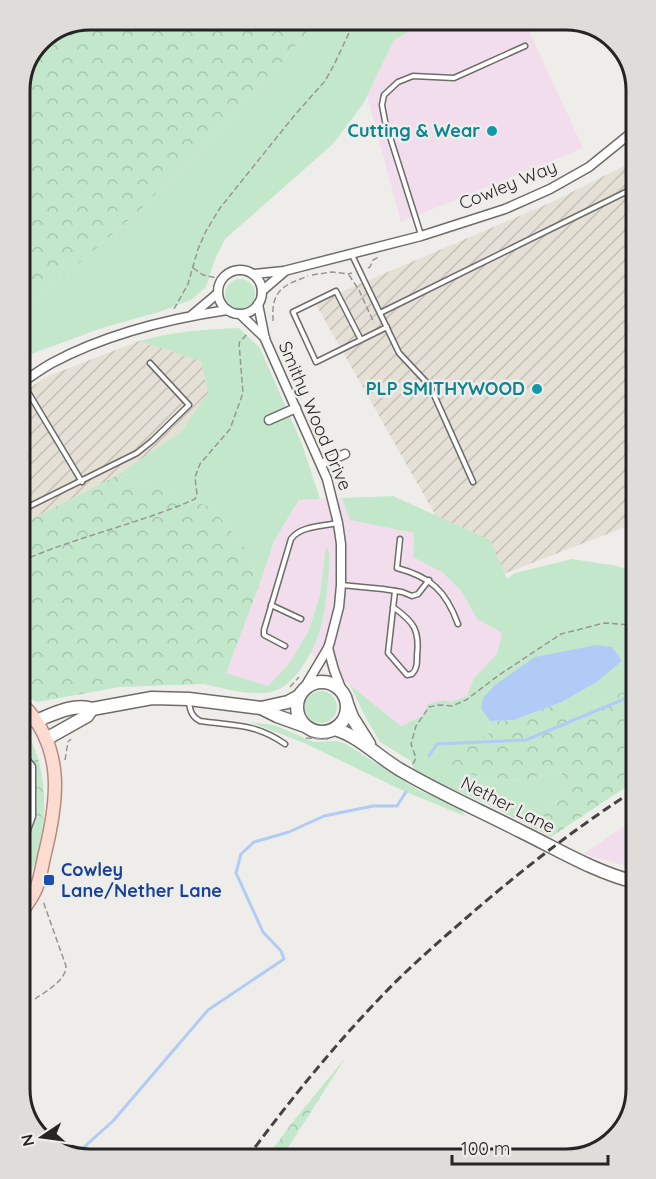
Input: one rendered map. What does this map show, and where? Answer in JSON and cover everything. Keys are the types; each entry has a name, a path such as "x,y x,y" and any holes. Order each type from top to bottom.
{"main road":[{"path":"36,721 84,706 92,709 152,698 189,699 261,708 312,730 327,732 335,729 344,718 345,700 333,684 317,682 288,702 261,708"},
{"path":"301,693 297,712 305,726"},
{"name":"Nether Lane","path":"345,700 371,749"},
{"path":"46,739 87,716 92,709"},
{"path":"30,714 46,739 51,753 56,794 49,837 35,892 30,900"},
{"name":"Nether Lane","path":"335,729 348,734 403,772 577,859 626,879"}],"street":[{"name":"Cowley Way","path":"254,274 284,271 421,236 505,208 550,189 589,167 626,137"},
{"path":"236,270 254,274 261,283 262,291 258,304 248,313 234,314 227,310 222,305 218,294 218,286 222,279 226,274 236,270"},
{"name":"Cowley Way","path":"262,291 284,271"},
{"path":"192,316 218,294"},
{"name":"Smithy Wood Drive","path":"258,304 265,339 327,479 341,544 339,607 328,648 301,693"},
{"path":"30,378 52,363 132,330 227,310"},
{"name":"Smithy Wood Drive","path":"240,314 265,339"},
{"path":"269,420 296,408"},
{"path":"321,464 345,454"},
{"path":"328,648 345,700"},
{"path":"30,765 32,767 30,819"}],"lane":[{"path":"421,236 385,121 382,105 384,95 398,82 413,76 454,78 525,46"},
{"path":"380,313 626,192"},
{"path":"351,254 399,353 430,386 473,482"},
{"path":"362,340 336,291 293,312 316,362 362,340 387,327"},
{"path":"30,506 137,453 189,405 150,363"},
{"path":"30,396 82,482"},
{"path":"285,646 264,635 264,630 291,539 295,533 302,530 338,523"},
{"path":"400,539 397,568 429,580 445,596 454,611 458,624"},
{"path":"341,585 395,591 412,596 418,594 429,580"},
{"path":"393,607 406,616 414,626 419,642 416,669 412,675 407,675 388,652 393,607 395,591"},
{"path":"271,605 301,619"},
{"path":"189,699 191,713 200,721 236,724 258,729 285,744"}],"path":[{"path":"170,321 188,284 198,249 220,208 325,81 350,30"},
{"path":"193,267 203,275 222,279"},
{"path":"273,321 276,297 287,285 309,275 332,272"},
{"path":"348,274 378,331"},
{"path":"30,557 148,518 195,499 197,495 195,477 200,464 230,429 243,393 239,343 253,327"},
{"path":"403,772 407,766 414,764 416,758 411,744 416,726 429,708 439,705 452,706 466,700 561,634 604,622 626,624"},
{"path":"64,761 68,742 73,737"},
{"path":"35,892 42,899 46,908 66,971 63,977 35,999"}],"shaded area":[{"path":"412,30 529,30 583,148 401,222 367,96 394,40"},
{"path":"626,165 626,527 475,585 315,303 550,203"},
{"path":"139,341 201,361 208,393 182,432 116,476 30,520 30,388 46,377"},
{"path":"342,498 350,520 414,533 413,557 442,572 462,592 477,619 502,633 497,654 474,678 467,696 450,702 445,700 424,715 401,726 310,653 322,624 326,547 320,595 309,630 289,664 268,686 226,673 274,541 300,500"},
{"path":"626,825 626,866 583,854"}],"green space":[{"path":"309,30 412,30 394,40 363,104 333,144 225,239 215,259 206,287 191,300 159,312 102,328 30,355 30,305 138,212 266,81"},
{"path":"309,30 266,81 138,212 30,305 30,86 36,63 42,53 60,38 78,31"},
{"path":"240,279 246,280 254,288 254,300 246,308 240,309 234,308 226,300 225,294 226,288 234,280"},
{"path":"239,328 260,348 302,444 320,499 299,500 274,541 260,583 242,543 211,507 116,476 181,432 208,393 201,361 139,341 164,335"},
{"path":"116,476 211,507 242,543 260,583 226,673 204,684 120,687 37,702 30,698 30,520"},
{"path":"393,496 490,540 507,579 515,573 572,559 626,569 626,691 572,715 562,702 597,682 621,662 612,647 481,709 490,721 488,737 448,766 477,776 518,781 561,771 569,795 543,809 493,807 415,772 411,761 380,742 350,685 401,726 424,715 428,704 445,700 450,702 467,696 474,678 497,654 502,633 477,619 462,592 442,572 413,557 414,533 350,520 342,498"},
{"path":"326,546 330,561 322,623 306,661 293,679 277,690 260,693 241,692 204,684 226,673 268,686 289,664 309,630 320,595"},
{"path":"321,691 332,696 337,707 332,718 321,723 310,718 305,707 310,696"},
{"path":"626,691 626,787 551,837 493,807 543,809 569,795 561,771 519,781 477,776 447,766 459,738 488,737 490,721 514,720 562,702 572,715"},
{"path":"250,722 274,725 314,742 336,741 346,744 418,790 458,806 465,816 406,792 304,743"},
{"path":"30,739 41,770 44,817 31,816"},
{"path":"31,816 44,817 38,856 30,875"},
{"path":"346,1057 287,1149 273,1149"}],"water":[{"path":"596,645 612,647 622,661 597,682 562,702 514,720 490,721 481,709 483,698 495,685 535,657"}],"waterway":[{"path":"429,756 437,744 526,740 626,698"},
{"path":"82,1149 113,1121 208,1010 284,959 281,951 263,932 236,873 241,854 254,842 289,832 324,816 373,806 397,806 406,792"}],"railway":[{"path":"254,1149 327,1057 409,968 526,868 626,796"}],"place":[{"name":"Cutting & Wear","path":"492,131"},
{"name":"PLP SMITHYWOOD","path":"537,389"},
{"name":"Cowley Lane/Nether Lane","path":"49,880"}]}
